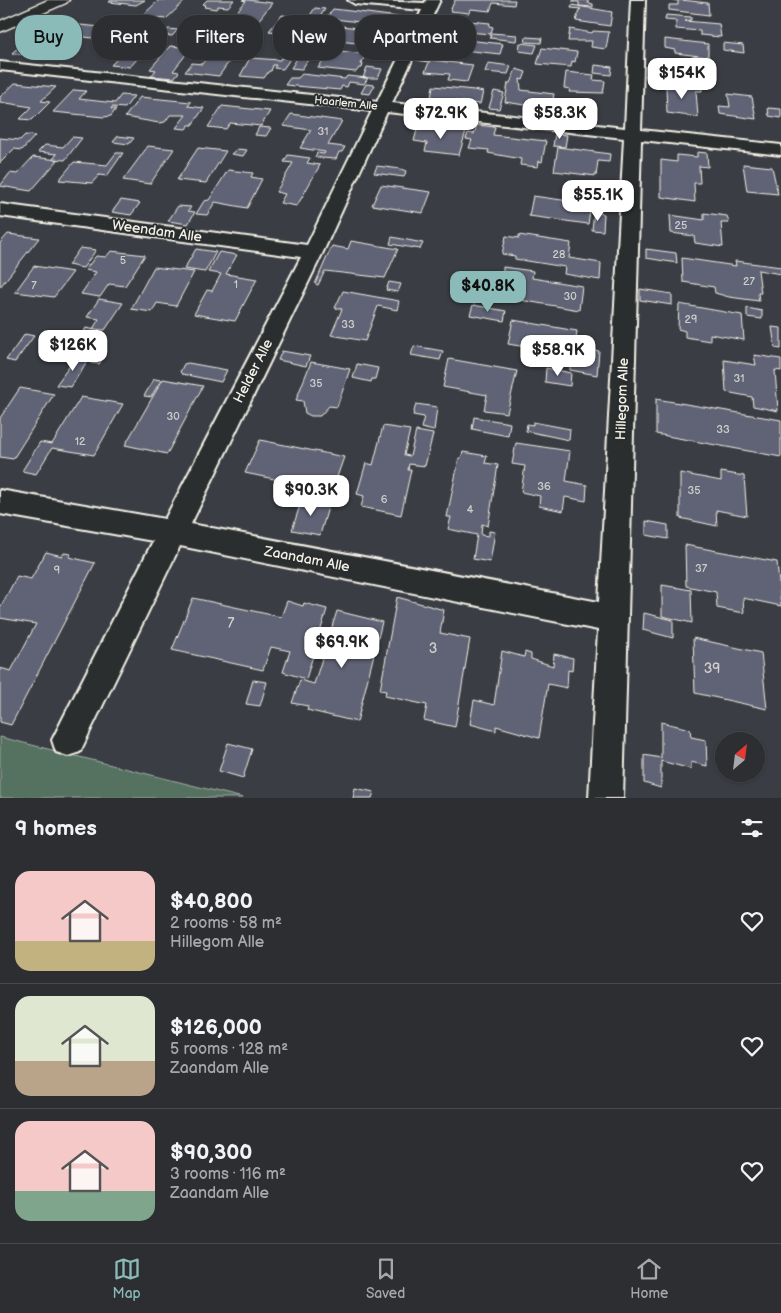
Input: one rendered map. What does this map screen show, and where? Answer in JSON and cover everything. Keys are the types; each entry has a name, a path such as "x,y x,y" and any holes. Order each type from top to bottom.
{"street":[{"path":"0,27 61,0"},
{"path":"355,0 432,4"},
{"name":"Hillegom Alle","path":"606,798 638,0"},
{"name":"Helder Alle","path":"68,740 313,252 432,4"},
{"name":"Haarlem Alle","path":"0,66 781,150"},
{"name":"Weendam Alle","path":"0,210 313,252"},
{"name":"Zaandam Alle","path":"0,502 171,532 613,619"}],"green space":[{"path":"0,737 243,798 0,798"}],"building":[{"path":"111,0 145,0 136,5 109,2"},
{"path":"159,0 186,0 167,18 167,15 143,15"},
{"path":"207,0 234,0 228,7 218,6 216,9 204,7 206,5 203,4"},
{"path":"242,0 272,3 263,15 234,15 246,1"},
{"path":"455,0 515,0 514,5 493,3 490,11 471,9 469,13 450,11"},
{"path":"573,0 588,0 588,3 593,4 593,7 579,6 579,2 573,2"},
{"path":"674,0 708,3 709,15 669,10 669,5 678,5 678,1"},
{"path":"572,5 612,12 610,26 576,21 581,9 571,8"},
{"path":"315,8 325,9 321,15 310,15"},
{"path":"333,9 382,15 355,15 355,21 345,20 345,15 328,15"},
{"path":"666,15 691,17 691,20 685,21 719,24 721,37 700,35 700,31 676,29 676,21 665,20"},
{"path":"476,22 490,23 489,26 493,27 491,33 517,35 516,41 490,38 491,34 476,33"},
{"path":"82,25 92,26 92,38 82,37"},
{"path":"345,26 355,28 355,43 345,42"},
{"path":"570,29 592,33 593,31 609,32 606,49 591,47 592,41 568,41"},
{"path":"167,30 177,31 172,36 167,36"},
{"path":"526,37 542,38 541,43 525,42"},
{"path":"665,39 708,44 708,57 675,53 675,50 665,48"},
{"path":"476,41 503,44 500,54 476,51"},
{"path":"520,43 537,45 534,53 519,51"},
{"path":"723,43 743,45 744,53 723,50"},
{"path":"170,46 177,47 177,60 182,60 173,71 179,72 174,78 151,76 156,70 150,69 158,60 167,60 167,49"},
{"path":"542,48 577,52 575,62 572,61 571,67 537,64"},
{"path":"345,52 355,53 355,60 363,60 362,68 359,68 356,72 318,68 323,60 345,60"},
{"path":"116,60 136,60 130,67 111,65"},
{"path":"205,60 230,60 219,76 185,72 192,63 202,64"},
{"path":"249,60 289,60 283,69 274,68 276,65 273,65 271,71 264,78 240,76"},
{"path":"296,60 308,60 302,69 291,68"},
{"path":"430,60 473,65 467,82 448,80 450,74 425,72"},
{"path":"488,63 511,66 508,74 485,72"},
{"path":"661,63 704,67 706,79 661,75"},
{"path":"595,65 612,67 611,75 594,73"},
{"path":"367,67 382,69 378,78 363,78"},
{"path":"516,69 526,72 523,80 520,79 521,90 554,94 551,109 505,102 508,83 510,83"},
{"path":"566,72 594,75 593,80 605,81 603,93 569,92 570,89 564,88"},
{"path":"302,74 345,79 347,76 368,78 364,84 349,82 347,87 342,86 340,90 285,85 290,78 298,78"},
{"path":"15,83 56,87 41,101 50,102 32,120 20,119 32,107 0,102 0,97"},
{"path":"366,84 375,85 370,94 361,93"},
{"path":"670,84 702,88 702,91 696,91 698,117 667,113 666,87 671,87"},
{"path":"433,86 483,92 480,104 447,100 446,105 430,104"},
{"path":"74,90 86,91 79,99 115,103 121,95 134,96 125,108 112,107 111,109 116,109 111,116 53,112"},
{"path":"494,91 504,93 499,109 489,108"},
{"path":"728,94 752,97 756,119 720,114 719,106 730,107"},
{"path":"140,97 191,102 188,106 204,108 192,125 189,125 186,129 176,128 186,115 170,115 165,122 159,123 125,117"},
{"path":"222,106 270,111 261,126 230,123 226,129 208,127"},
{"path":"768,108 781,109 781,118 769,116"},
{"path":"291,114 342,121 328,145 345,147 342,152 339,152 336,159 315,157 317,153 324,154 325,152 300,148 311,130 283,126"},
{"path":"477,125 495,127 493,135 546,141 542,162 539,161 538,167 520,165 521,159 488,153 489,150 469,148 472,140 466,139 468,133 474,134"},
{"path":"418,126 466,131 459,155 425,151 427,143 414,141"},
{"path":"259,127 271,128 266,136 255,135"},
{"path":"555,134 567,135 565,147 553,146"},
{"path":"25,135 35,136 22,150 14,149 0,163 0,138 20,140"},
{"path":"118,136 134,138 129,144 113,142"},
{"path":"72,137 82,138 65,160 53,159 57,154 38,152 45,145 63,147"},
{"path":"148,146 174,149 150,184 123,180"},
{"path":"558,147 610,154 609,162 598,161 596,176 554,171"},
{"path":"198,148 226,151 206,183 177,180"},
{"path":"237,149 247,150 243,156 231,154"},
{"path":"697,152 707,153 708,167 699,166 700,183 694,183 695,202 661,197 661,160 677,162 677,155 697,157"},
{"path":"116,153 123,153 107,176 99,175 92,183 59,180 74,162 107,165"},
{"path":"288,155 310,158 307,163 320,165 297,206 280,203 285,194 276,192 293,163 284,162"},
{"path":"33,157 58,160 31,191 0,186 10,173 17,174"},
{"path":"743,164 772,167 778,194 747,191"},
{"path":"377,166 406,171 404,177 374,173"},
{"path":"228,170 253,173 251,177 262,179 247,208 215,202 207,215 196,214 204,201 209,200"},
{"path":"381,185 431,192 423,213 372,205"},
{"path":"533,196 591,204 588,224 529,216"},
{"path":"121,200 140,203 131,215 112,212"},
{"path":"178,206 191,207 188,211 195,212 188,224 168,221"},
{"path":"594,212 604,214 603,231 592,230"},
{"path":"704,213 727,216 729,223 721,223 723,247 695,243 694,236 671,233 670,215 704,220"},
{"path":"8,234 39,238 0,287 0,243"},
{"path":"519,235 571,243 569,258 601,263 600,280 564,274 565,267 515,259 515,256 502,254 506,236 519,238"},
{"path":"392,237 423,243 420,249 390,244"},
{"path":"351,241 398,249 385,278 325,271 318,285 315,284 332,246 348,249"},
{"path":"80,248 96,250 83,268 68,265"},
{"path":"196,249 216,252 205,272 184,269"},
{"path":"646,249 676,253 677,263 646,258"},
{"path":"111,251 145,255 125,286 109,284 100,297 81,294 96,272 85,270 96,256 106,257"},
{"path":"219,252 237,255 226,274 257,279 235,321 194,314 207,290 212,291 221,274 208,272"},
{"path":"682,258 736,266 735,261 781,267 781,274 758,270 761,293 758,293 759,301 729,297 715,293 714,287 683,282"},
{"path":"34,266 73,272 54,297 15,292"},
{"path":"154,267 194,272 176,306 157,303 152,312 131,309"},
{"path":"503,267 533,271 532,278 582,286 579,310 514,299 516,286 503,284"},
{"path":"389,282 401,284 398,292 386,290"},
{"path":"640,289 672,294 672,305 640,300"},
{"path":"343,291 399,301 397,310 378,306 365,341 331,335 342,309 335,308"},
{"path":"99,299 123,303 105,330 93,329 99,319 87,317"},
{"path":"679,304 742,315 744,340 710,334 710,341 685,337 685,331 678,329"},
{"path":"473,305 506,311 504,321 470,315"},
{"path":"747,308 762,311 762,319 747,317"},
{"path":"513,320 577,331 575,347 599,351 597,375 570,370 570,365 524,356 526,347 508,344"},
{"path":"772,327 781,328 781,349 775,348"},
{"path":"86,328 100,331 95,339 81,336"},
{"path":"25,334 34,336 15,362 6,360"},
{"path":"414,346 443,351 440,360 411,355"},
{"path":"282,351 310,356 306,366 278,360"},
{"path":"96,355 104,356 99,364 91,363"},
{"path":"754,355 781,359 781,371 775,370 778,411 753,406 752,397 726,392 724,360 756,365"},
{"path":"76,357 89,358 71,387 56,385"},
{"path":"449,359 517,371 507,413 484,410 487,395 443,387"},
{"path":"311,362 350,369 337,407 329,406 320,416 311,416 305,413 303,401 296,400"},
{"path":"188,363 227,370 221,382 182,374 180,372 184,364"},
{"path":"357,364 378,368 375,379 372,379 371,382 353,378"},
{"path":"546,368 571,373 570,386 545,382"},
{"path":"154,379 161,380 151,397 144,396"},
{"path":"163,379 203,386 167,454 125,445"},
{"path":"20,388 54,394 13,459 0,457 0,418"},
{"path":"81,397 123,404 94,455 52,448 36,474 22,471 40,442 52,444"},
{"path":"656,399 781,420 781,457 656,434"},
{"path":"416,404 437,407 434,431 421,428 424,417 413,415"},
{"path":"474,417 510,423 508,436 472,429"},
{"path":"533,422 570,429 569,440 526,431 527,424 533,425"},
{"path":"383,426 410,430 404,455 410,456 416,431 433,434 425,466 409,464 408,470 411,470 401,515 361,507 364,496 357,494 366,463 373,465"},
{"path":"260,440 344,457 332,491 245,473"},
{"path":"516,443 570,451 566,481 587,485 586,501 565,497 563,511 539,506 540,496 521,492 525,466 512,464"},
{"path":"463,452 487,456 485,463 498,465 488,526 482,524 481,535 489,536 489,531 495,532 490,562 473,559 477,535 448,529 451,517 447,517 459,458 461,458"},
{"path":"721,472 744,476 747,516 716,510 717,526 680,518 680,473 721,481"},
{"path":"302,499 329,504 320,535 292,530"},
{"path":"646,521 668,525 668,539 646,535"},
{"path":"685,545 777,562 781,606 743,598 744,613 717,608 716,592 686,586"},
{"path":"46,552 62,556 64,553 71,554 69,557 95,563 11,725 0,722 0,668 11,671 36,624 0,618 0,608 17,576 31,579"},
{"path":"662,585 691,590 692,623 662,616"},
{"path":"397,597 444,610 440,633 470,639 455,727 424,720 427,705 385,696 386,691 380,690"},
{"path":"193,598 281,617 287,601 303,606 304,603 327,609 306,679 283,672 290,651 271,647 263,670 172,650"},
{"path":"337,611 382,622 357,722 307,710 308,706 292,703 300,680 314,684"},
{"path":"644,613 673,620 673,638 643,630"},
{"path":"693,638 761,653 767,709 695,693"},
{"path":"502,651 524,657 525,652 531,654 531,659 553,666 554,654 573,658 572,671 568,670 567,688 548,684 539,738 496,726 496,731 470,724 474,700 494,705"},
{"path":"253,680 267,682 260,706 246,704"},
{"path":"661,722 690,729 691,737 706,740 707,766 691,762 691,769 661,761 661,788 644,783 644,755 661,758"},
{"path":"228,743 252,749 243,778 219,771"},
{"path":"355,788 374,792 372,798 353,798"}]}
